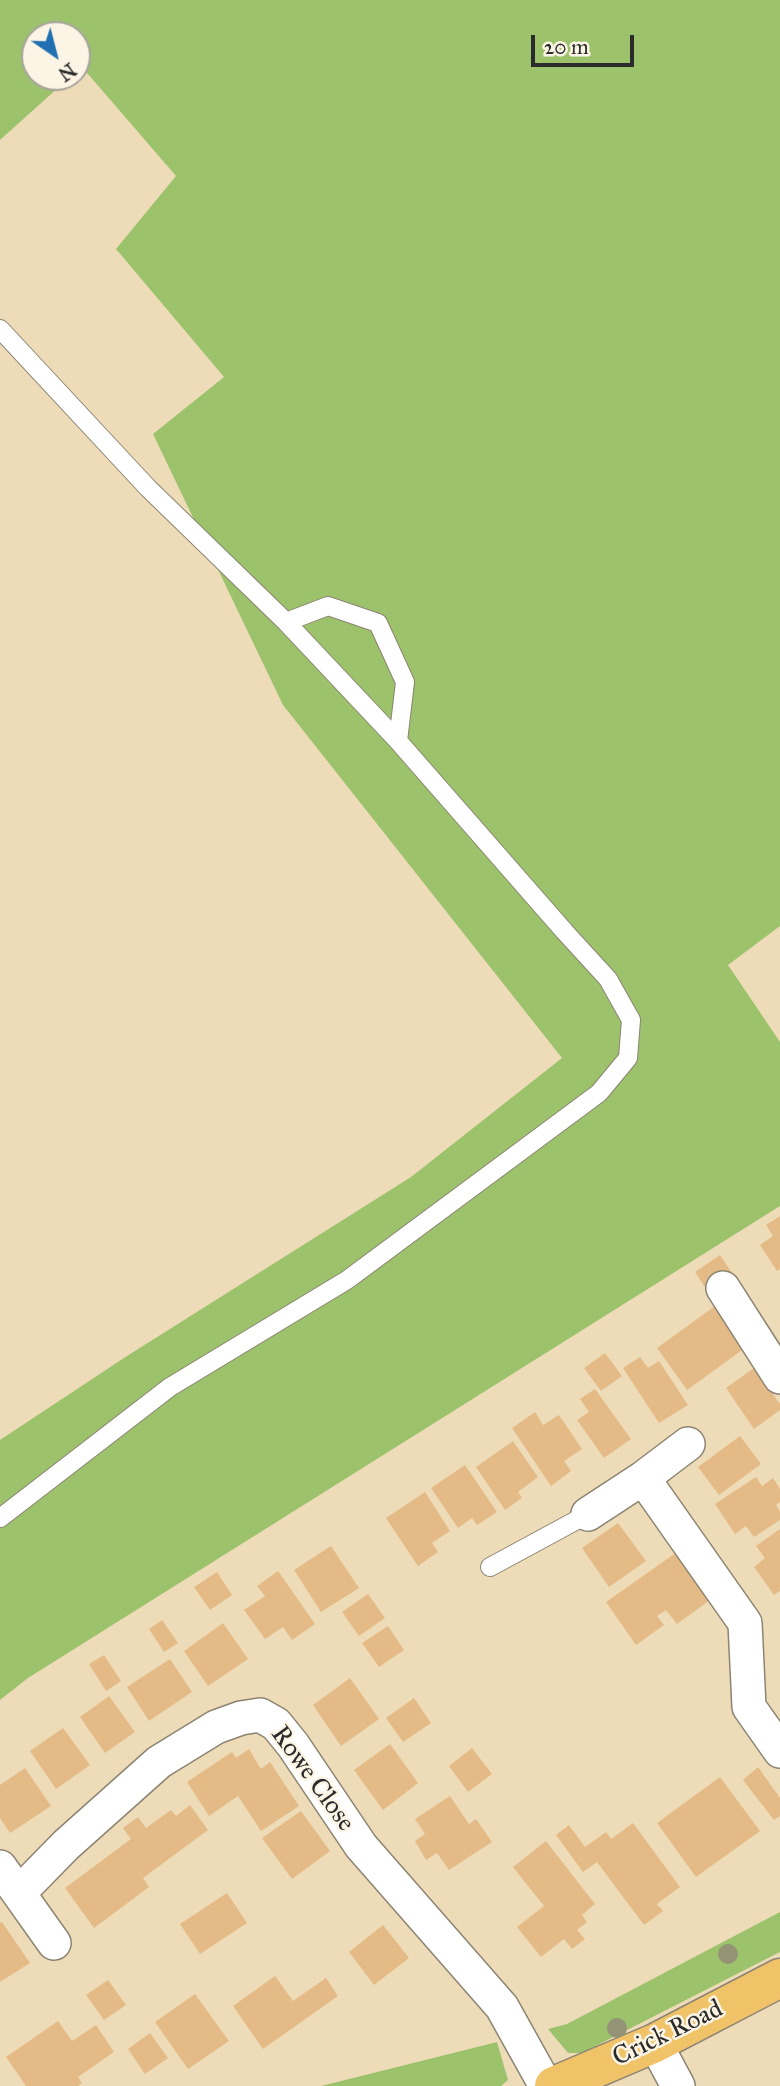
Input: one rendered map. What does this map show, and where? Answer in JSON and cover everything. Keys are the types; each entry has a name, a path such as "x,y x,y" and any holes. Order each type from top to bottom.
{"highway":[{"name":"Crick Road","path":"554,2086 656,2043 780,1978"}],"street":[{"path":"723,1289 780,1377"},
{"path":"588,1514 688,1444"},
{"path":"643,1478 745,1623 749,1707 780,1751"},
{"name":"Rowe Close","path":"54,1943 9,1880 65,1845 159,1762 216,1727 260,1715 276,1724 361,1846 502,2007 546,2086"},
{"path":"656,2043 678,2086"}],"lane":[{"path":"0,330 148,488 286,622 398,741 608,979 631,1020 628,1058 599,1093 347,1280 170,1387 0,1518"},
{"path":"286,622 328,606 378,623 405,682 398,741"},
{"path":"490,1567 588,1514"}],"green space":[{"path":"0,0 780,0 780,926 728,965 780,1042 780,1206 28,1678 0,1700 0,1440 127,1356 411,1177 562,1058 283,705 153,434 224,377 116,249 176,176 91,77 91,21 21,21 21,91 54,91 0,140"},
{"path":"780,1912 780,1952 582,2053 568,2053 548,2029 567,2024"},
{"path":"497,2042 508,2080 501,2086 321,2086"}],"building":[{"path":"780,1216 780,1269 777,1271 760,1245 773,1236 766,1225"},
{"path":"720,1255 732,1273 707,1290 695,1272"},
{"path":"715,1306 745,1348 687,1390 657,1348"},
{"path":"605,1353 622,1376 601,1391 584,1368"},
{"path":"640,1357 648,1368 659,1361 688,1405 659,1423 623,1368"},
{"path":"754,1368 780,1404 780,1410 754,1429 726,1388"},
{"path":"595,1389 631,1439 604,1458 577,1420 589,1412 580,1399"},
{"path":"535,1412 543,1425 559,1415 582,1449 564,1461 571,1471 551,1486 512,1428"},
{"path":"740,1436 761,1464 719,1495 698,1467"},
{"path":"513,1441 538,1477 518,1492 522,1498 505,1510 476,1467"},
{"path":"465,1465 497,1512 477,1525 472,1518 458,1528 431,1488"},
{"path":"756,1477 762,1486 773,1478 780,1489 780,1502 776,1505 780,1520 754,1537 746,1526 735,1534 715,1504"},
{"path":"425,1492 450,1531 432,1543 438,1552 418,1566 386,1518"},
{"path":"618,1523 646,1561 609,1587 582,1548"},
{"path":"780,1529 780,1591 774,1595 754,1567 765,1558 756,1546"},
{"path":"331,1546 359,1588 321,1612 294,1570"},
{"path":"677,1552 710,1600 677,1624 666,1610 657,1616 664,1625 636,1645 606,1602"},
{"path":"278,1571 315,1624 292,1640 283,1627 265,1639 244,1610 265,1596 257,1586"},
{"path":"217,1572 232,1595 210,1610 194,1587"},
{"path":"368,1594 385,1618 359,1636 342,1612"},
{"path":"162,1620 178,1643 164,1652 149,1629"},
{"path":"223,1623 248,1659 208,1686 184,1651"},
{"path":"388,1626 404,1650 379,1667 362,1643"},
{"path":"104,1655 121,1681 106,1691 89,1664"},
{"path":"170,1659 192,1692 149,1721 127,1687"},
{"path":"350,1678 379,1719 341,1746 313,1705"},
{"path":"109,1696 135,1732 105,1753 80,1717"},
{"path":"414,1698 431,1723 403,1742 386,1718"},
{"path":"63,1728 90,1765 56,1789 30,1751"},
{"path":"390,1744 418,1783 383,1810 354,1770"},
{"path":"472,1748 492,1774 468,1792 449,1766"},
{"path":"249,1749 261,1769 270,1762 299,1806 261,1831 238,1796 209,1816 187,1782 232,1752 236,1758"},
{"path":"758,1767 780,1798 780,1816 774,1820 743,1780"},
{"path":"25,1768 51,1806 10,1833 0,1818 0,1785"},
{"path":"720,1777 760,1831 696,1877 657,1823"},
{"path":"450,1796 469,1824 476,1819 492,1842 449,1870 437,1853 426,1860 415,1841 425,1834 415,1819"},
{"path":"190,1805 208,1830 143,1878 149,1887 94,1928 65,1888 131,1839 123,1828 138,1817 146,1828 171,1810 176,1816"},
{"path":"301,1811 330,1851 292,1879 262,1838"},
{"path":"633,1823 680,1887 657,1904 663,1911 644,1925 597,1862 583,1872 556,1835 569,1825 585,1847 606,1832 611,1839"},
{"path":"546,1841 595,1904 582,1915 587,1922 577,1930 585,1939 572,1949 564,1939 541,1957 517,1927 544,1906 513,1867"},
{"path":"227,1893 247,1923 200,1954 180,1924"},
{"path":"2,1922 30,1963 0,1982 0,1923"},
{"path":"383,1925 409,1958 374,1985 349,1952"},
{"path":"275,1976 293,2001 326,1978 338,1996 263,2049 233,2006"},
{"path":"108,1980 126,2005 104,2020 86,1995"},
{"path":"195,1994 229,2041 188,2069 155,2022"},
{"path":"58,2021 72,2041 96,2025 114,2052 78,2077 82,2083 78,2086 26,2086 6,2057"},
{"path":"150,2033 168,2058 145,2074 128,2049"}]}
